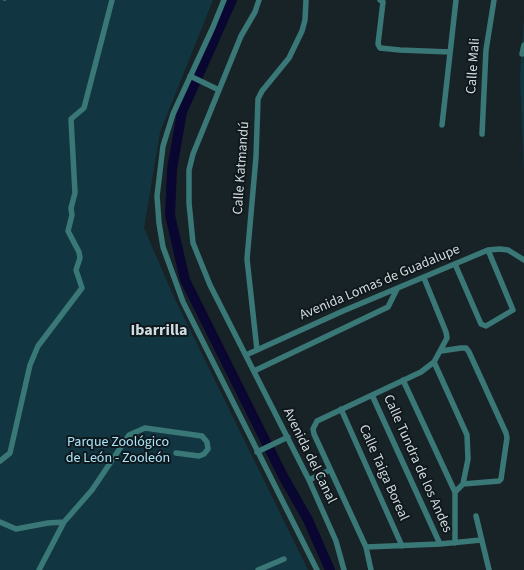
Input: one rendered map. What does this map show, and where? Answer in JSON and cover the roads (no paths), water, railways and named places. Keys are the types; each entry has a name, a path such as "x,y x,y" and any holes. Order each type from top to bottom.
{"street":[{"path":"0,461 10,453 30,365 38,346 82,288 76,270 80,258 79,252 68,231 72,215 71,208 75,193 71,119 84,108 112,0"},
{"path":"224,0 193,78 173,114 163,146 159,175 158,209 163,247 183,302 259,451 317,570"},
{"name":"Avenida del Canal","path":"259,0 255,12 241,36 217,90 193,154 189,170 189,203 193,243 210,285 309,480 336,541 344,570"},
{"name":"Calle Katmandú","path":"257,350 246,259 256,157 258,99 262,91 289,58 302,31 305,20 306,0"},
{"path":"442,125 456,0"},
{"name":"Calle Mali","path":"482,134 486,50 494,0"},
{"path":"382,1 378,44 380,48 450,52"},
{"path":"522,54 524,45"},
{"path":"193,78 217,90"},
{"path":"455,264 481,324 486,326 513,310 488,250"},
{"name":"Avenida Lomas de Guadalupe","path":"246,355 488,250 508,250 524,260"},
{"path":"371,570 366,547 330,470 313,429 317,421 429,368 434,362 447,338 446,332 424,278"},
{"path":"254,371 388,307 397,289"},
{"path":"441,351 466,348 506,433 501,479 499,481 463,484"},
{"path":"434,362 467,435 469,447 463,484 455,492"},
{"path":"403,380 455,492 455,543"},
{"name":"Calle Tundra de los Andes","path":"372,395 440,544"},
{"name":"Calle Taiga Boreal","path":"341,409 402,546"},
{"path":"39,570 64,522 92,490 123,444 136,431 145,428 202,436 207,442 208,449 204,454 199,456 176,453"},
{"path":"259,451 288,437"},
{"path":"309,480 330,470"},
{"path":"476,516 489,570"},
{"path":"0,522 16,529 48,523 64,522"},
{"path":"366,547 440,544 481,540"},
{"path":"258,570 284,558"}],"waterway":[{"path":"232,0 182,112 172,169 170,215 185,280 283,476 308,520 330,570"}],"district":[{"name":"Ibarrilla","path":"159,331"}],"park label":[{"name":"Parque Zoológico de León - Zooleón","path":"118,452"}]}
